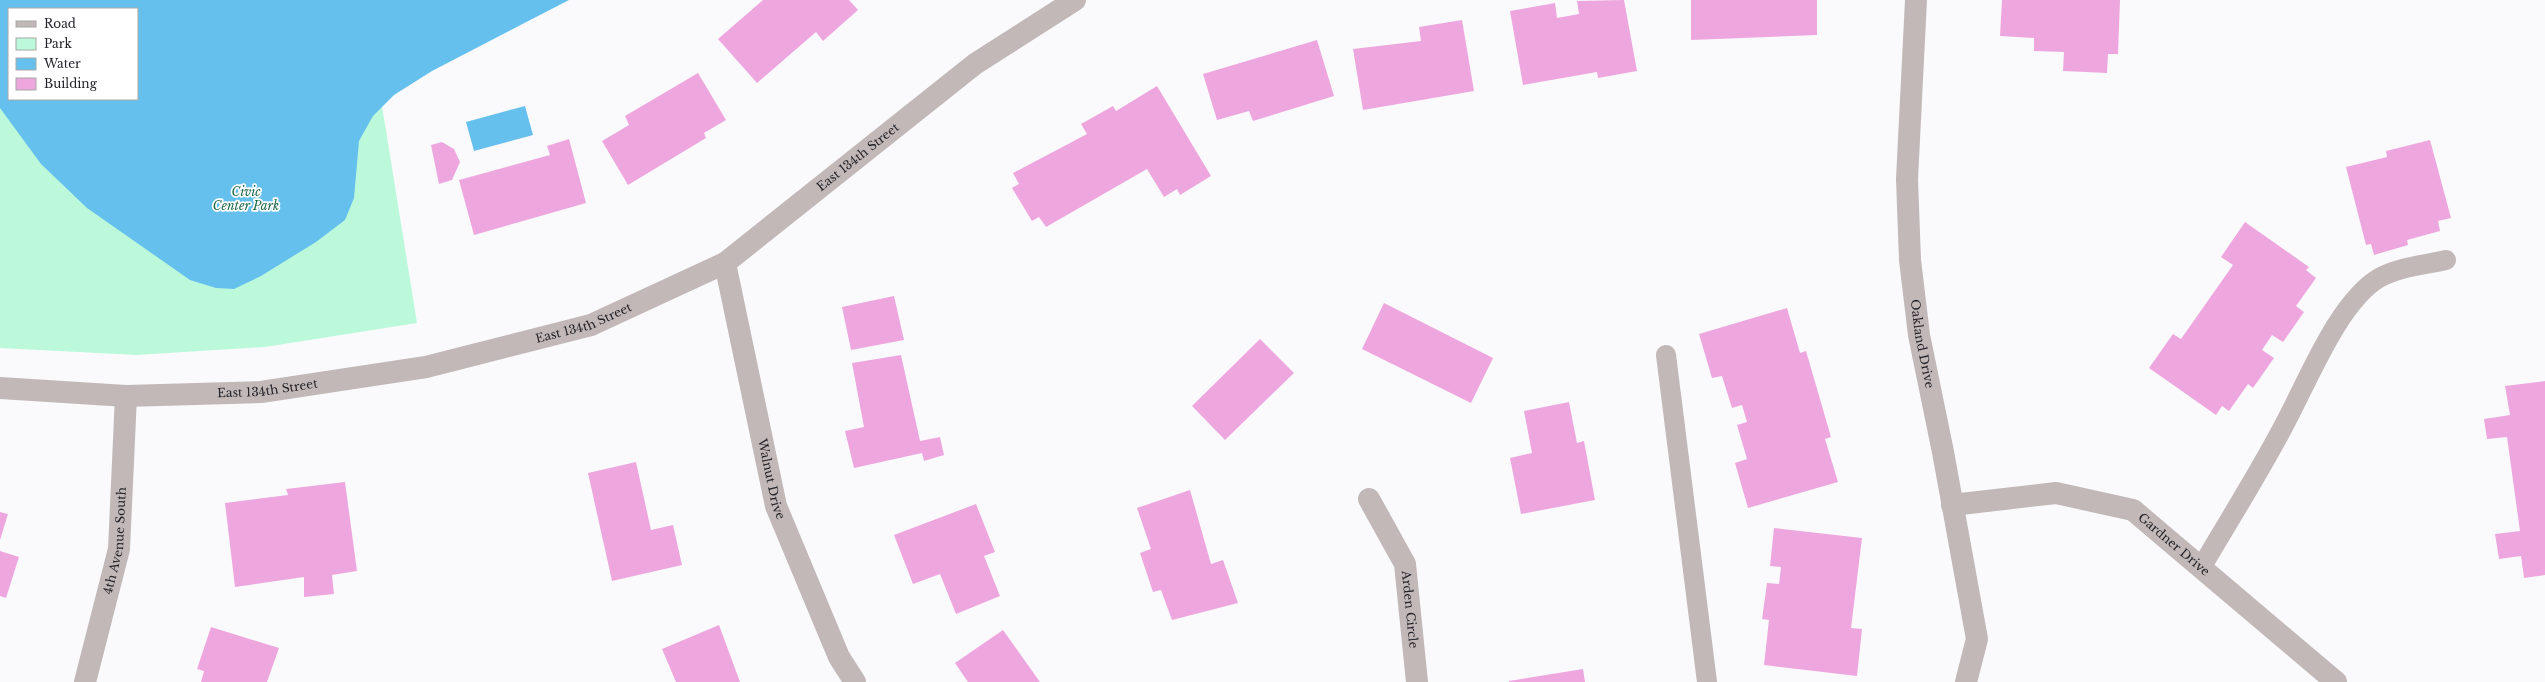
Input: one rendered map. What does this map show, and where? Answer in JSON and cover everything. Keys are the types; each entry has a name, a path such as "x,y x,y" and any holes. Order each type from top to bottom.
{"street":[{"name":"East 134th Street","path":"0,388 126,396 261,392 426,367 591,325 725,263 975,64 1075,0"},
{"name":"Oakland Drive","path":"1916,0 1907,179 1910,260 1919,335 1977,639 1966,682"},
{"name":"Walnut Drive","path":"725,263 776,506 839,657 855,682"},
{"name":"4th Avenue South","path":"85,682 119,549 126,396"},
{"name":"Gardner Drive","path":"1952,505 2056,493 2133,510 2336,682"},
{"name":"Arden Circle","path":"1369,499 1405,564 1417,682"}],"lane":[{"path":"2201,568 2281,431 2335,326 2356,297 2379,278 2398,271 2446,260"},
{"path":"1666,354 1707,682"}],"green space":[{"name":"Civic Center Park","path":"0,0 365,0 417,323 265,347 136,355 0,348"}],"water":[{"path":"0,0 569,0 432,71 394,95 373,116 359,141 354,198 345,220 316,242 261,276 234,289 216,288 190,280 87,208 41,164 0,108"},
{"path":"525,106 533,135 474,151 466,122"}],"building":[{"path":"763,0 849,0 858,10 823,41 816,32 757,83 718,39"},
{"path":"1624,0 1637,71 1598,78 1597,72 1523,85 1510,11 1555,3 1557,18 1579,14 1577,1"},
{"path":"1691,0 1817,0 1817,35 1691,40"},
{"path":"2002,0 2120,0 2118,54 2108,54 2107,73 2063,71 2064,52 2034,51 2034,38 2000,36"},
{"path":"1462,20 1474,91 1363,110 1353,49 1421,41 1419,27"},
{"path":"1317,40 1334,96 1253,121 1249,111 1217,120 1203,74"},
{"path":"698,73 726,120 704,133 706,138 628,185 602,141 629,125 625,116"},
{"path":"1157,86 1211,176 1180,195 1177,189 1164,197 1147,169 1046,227 1039,217 1032,221 1012,188 1019,184 1013,173 1087,134 1081,124 1113,106 1116,111"},
{"path":"569,139 586,203 474,235 459,180 550,155 547,146"},
{"path":"2430,140 2451,218 2438,221 2440,231 2407,240 2408,245 2374,255 2371,244 2366,245 2346,167 2387,157 2386,151"},
{"path":"442,142 454,149 460,162 452,180 439,184 431,145"},
{"path":"2245,222 2309,267 2306,270 2316,278 2296,306 2304,312 2283,342 2272,335 2262,350 2274,358 2253,388 2248,384 2229,411 2222,406 2216,415 2149,368 2173,334 2181,339 2233,265 2221,257"},
{"path":"894,296 904,340 851,350 842,307"},
{"path":"1384,303 1493,358 1471,403 1362,349"},
{"path":"1787,308 1800,353 1806,351 1831,437 1825,439 1838,482 1748,508 1735,463 1747,459 1737,425 1747,422 1742,405 1732,408 1722,376 1712,378 1699,334"},
{"path":"1260,339 1294,373 1225,440 1192,406"},
{"path":"901,355 920,441 940,437 944,455 924,461 922,453 854,468 845,431 864,427 852,363"},
{"path":"2545,381 2545,575 2524,578 2521,556 2499,559 2495,534 2520,531 2507,437 2487,439 2484,419 2510,415 2505,386"},
{"path":"1569,402 1577,443 1584,441 1595,500 1521,514 1510,458 1532,453 1524,411"},
{"path":"636,462 651,530 673,525 682,565 612,581 588,473"},
{"path":"345,482 357,571 332,575 334,594 304,597 304,577 235,587 225,503 288,495 286,489"},
{"path":"1190,490 1211,564 1223,560 1238,603 1172,620 1161,590 1153,592 1140,553 1151,549 1137,508"},
{"path":"976,504 995,552 984,556 1000,596 956,614 940,574 913,584 894,535"},
{"path":"0,512 8,514 0,540"},
{"path":"1774,528 1862,538 1851,628 1862,629 1857,676 1764,665 1769,620 1762,619 1767,583 1779,584 1781,567 1770,566"},
{"path":"0,551 19,557 6,598 0,596"},
{"path":"719,625 740,682 676,682 662,649"},
{"path":"211,627 279,648 267,682 201,682 204,671 197,669"},
{"path":"1003,630 1040,682 968,682 955,663"},
{"path":"1583,669 1585,682 1509,682 1509,681"}]}
